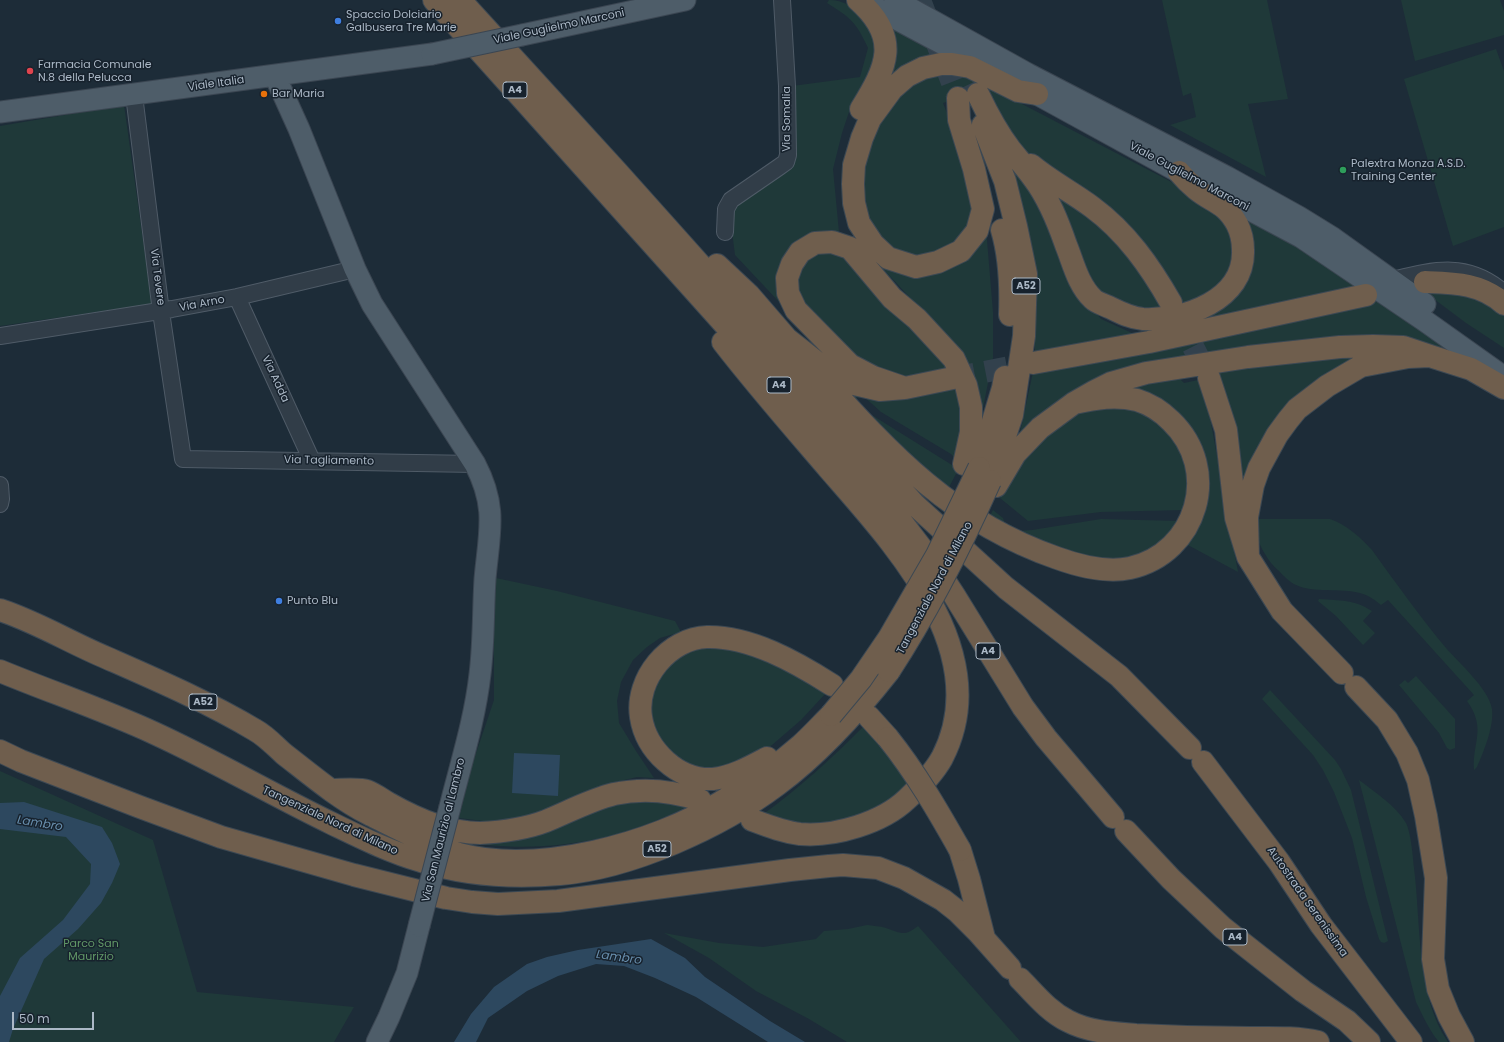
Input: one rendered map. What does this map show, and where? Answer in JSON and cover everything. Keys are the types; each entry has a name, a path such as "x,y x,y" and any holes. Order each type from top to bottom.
{"highway":[{"name":"A4","path":"434,0 900,520 950,589 1023,707 1046,738 1120,824 1171,879 1223,928 1303,991 1347,1021 1370,1042"},
{"name":"A4","path":"460,0 618,173"},
{"path":"858,0 875,17 882,31 885,43 886,58 881,74 856,118 847,138 841,168 840,186 844,214 850,233 862,251 896,290 917,319 954,359 966,385 971,407 971,432 982,475 1015,454 1040,428 1074,403 1112,383 1146,373 1248,357 1340,347 1403,347 1471,369 1504,388"},
{"path":"1037,94 1018,91 970,67 952,64 941,64 923,68 907,76 892,88 870,119 862,138 854,165 853,184 854,202 859,223 873,244 888,258 916,267 938,262 961,251 977,231 983,209 974,169 959,120 969,96 990,117 1010,149 1035,180 1054,213 1082,284 1094,300 1114,319 1143,333 1168,338"},
{"name":"Tangenziale Nord di Milano","path":"0,610 28,620 108,659 192,696 258,731 330,790 368,813 424,840 459,854 483,858 533,861 574,856 605,850 660,831 688,820 719,804 774,766 801,745 822,716 862,679 889,638 937,555 936,530 982,475 1012,415 1024,336 1026,274 1005,181 969,96"},
{"path":"1010,149 1057,185 1092,207 1120,231 1155,274 1171,303"},
{"path":"1094,300 1128,316 1142,319 1166,317 1196,311 1206,306 1226,292 1234,283 1242,266 1243,254 1241,235 1237,225 1222,205 1197,190 1179,172"},
{"path":"618,173 749,295 880,442 918,478 965,514 1000,534 1044,554 1077,565 1108,569 1128,568 1149,562 1169,549 1189,524 1198,498 1199,474 1192,450 1178,428 1161,412 1138,400 1111,397 1074,403"},
{"name":"Autostrada Serenissima","path":"618,173 914,504 1006,588 1119,676 1197,755 1279,862 1321,925 1407,1038"},
{"path":"596,181 756,383 862,508 902,558 938,616 952,652 956,673 957,694 956,715 950,737 941,759 930,775 902,804 887,814 859,826 820,834 801,834 778,830 752,820"},
{"path":"905,388 873,378 850,365 796,310 788,293 787,278 792,264 800,252 815,243 832,242 850,248 892,298 917,319"},
{"path":"1425,282 1456,283 1474,287 1497,298 1504,304"},
{"path":"1033,363 1168,338 1366,295"},
{"path":"787,339 829,372 850,383 880,390 905,388 953,378"},
{"path":"1248,557 1247,517 1253,485 1259,468 1277,435 1297,409 1327,386 1361,366 1408,357 1430,356"},
{"path":"1209,378 1226,430 1236,518 1248,557 1282,611 1387,720 1407,753 1418,780 1426,816 1436,878 1432,959 1438,989 1449,1016 1463,1042"},
{"name":"Tangenziale Nord di Milano","path":"0,671 153,733 369,842 422,862 458,870 489,874 527,876 562,874 592,869 624,861 664,847 700,831 748,806 810,759 865,702 889,671 923,616 981,501 982,475"},
{"path":"822,716 768,758 729,776 712,779 690,776 673,767 658,754 647,737 641,717 641,698 647,679 657,662 670,651 687,641 705,637 727,638 781,656 805,668 832,685"},
{"path":"869,717 905,759 960,850 984,938"},
{"path":"0,751 21,761 140,807 221,836 354,875 446,898 472,902 498,904 558,901 790,870 843,865 878,868 893,873 943,900 957,911 984,938 1052,1011 1067,1021 1089,1030 1102,1033 1164,1037 1268,1038 1310,1040 1318,1042"},
{"path":"330,790 366,790 389,804 429,823 454,830 477,833 501,832 523,828 614,794 636,791 658,791 685,795 700,800"}],"main road":[{"name":"Viale Guglielmo Marconi","path":"432,54 685,0"},
{"name":"Viale Guglielmo Marconi","path":"861,0 1301,237 1425,321 1504,377"},
{"name":"Viale Guglielmo Marconi","path":"895,0 1028,74 1227,176 1299,217 1333,238 1504,359"},
{"name":"Viale Italia","path":"0,112 432,54"},
{"path":"296,73 295,96 299,129"},
{"path":"275,76 299,129"},
{"name":"Via San Maurizio al Lambro","path":"299,129 355,269 372,304 475,464 483,478 491,512 491,528 485,580 481,672 475,708 407,973 377,1042"}],"street":[{"name":"Via Somalia","path":"724,232 726,209 731,200 786,162 788,155 787,86 782,0"},
{"name":"Via Tevere","path":"134,95 161,312 183,459"},
{"name":"Via Arno","path":"0,336 161,312 237,297 355,269"},
{"path":"1392,280 1426,272 1445,270 1464,271 1483,278 1504,293"},
{"name":"Via Adda","path":"237,297 312,461"},
{"name":"Via Tagliamento","path":"183,459 475,464"},
{"path":"0,485 0,504"}],"green space":[{"path":"829,0 839,1 855,10 861,16 881,49 867,86 849,112 833,169 839,232 833,236 805,242 781,304 735,255 730,216 737,203 791,168 792,86 860,77 868,48 860,32 852,21 827,3"},
{"path":"1162,0 1267,0 1288,99 1248,104 1266,177 1170,125 1196,117 1191,93 1183,96"},
{"path":"1401,0 1500,0 1504,11 1504,35 1415,61"},
{"path":"878,17 956,59 929,57 895,79 877,100 864,122 851,161 849,191 853,216 864,242 881,259 904,269 925,271 953,262 971,246 986,228 993,312 993,358 980,423 974,391 960,356 945,335 871,256 856,237 848,216 844,185 848,154 860,121 888,76 890,46"},
{"path":"1496,49 1504,71 1504,227 1453,246 1404,79"},
{"path":"957,70 1183,188 1230,225 1237,246 1230,285 1181,305 1013,144 986,90 943,103 978,192 978,213 962,239 942,251 920,257 898,254 871,226 864,205 861,186 867,153 877,121 892,97 925,75"},
{"path":"124,105 152,304 0,326 0,126"},
{"path":"1007,155 1038,201 1073,282 1101,319 1132,333 1131,341 1035,352 1033,270"},
{"path":"1052,189 1113,235 1167,308 1148,311 1130,307 1098,291 1085,272"},
{"path":"1245,214 1358,287 1162,331 1247,277 1254,258 1251,230"},
{"path":"819,252 840,253 957,373 922,380 876,373 819,324 795,290 803,260"},
{"path":"1431,288 1463,290 1490,302 1504,315 1504,348 1466,323 1430,296"},
{"path":"1377,299 1460,353 1398,340 1163,363 1025,434 1020,433 1033,372"},
{"path":"1370,352 1310,386 1240,509 1215,369"},
{"path":"1178,377 1184,383 1203,379 1238,572 1186,544 1207,499 1208,471 1195,438 1117,390"},
{"path":"835,382 962,383 961,464 951,454 881,412 861,394 855,400 867,412 958,470 946,493"},
{"path":"1126,404 1167,425 1189,468 1185,510 1101,512 1028,521 1000,498 1012,472 1038,441 1074,413"},
{"path":"993,510 1003,518 1005,524 1012,525 1011,528 987,521"},
{"path":"1101,519 1179,521 1174,530 1142,556 1099,561 1038,543 1019,531 1032,530"},
{"path":"1258,519 1330,519 1353,532 1372,550 1408,600 1446,648 1480,685 1490,701 1492,716 1490,731 1480,761 1474,770 1477,728 1473,711 1467,701 1474,695 1388,600 1381,605 1366,595 1360,593 1310,589 1296,585 1289,581 1271,563 1260,545 1256,529"},
{"path":"496,578 557,591 675,621 681,632 660,638 647,647 633,660 621,682 617,701 619,723 654,778 637,777 600,786 538,815 498,823 459,818 469,774 494,700 494,610"},
{"path":"1319,599 1353,602 1372,611 1363,621 1375,633 1363,645 1336,616 1318,601"},
{"path":"701,642 782,661 826,693 801,720 772,745 751,759 713,773 672,758 650,722 652,687 666,661"},
{"path":"1416,676 1455,719 1455,748 1450,750 1447,748 1439,733 1399,685 1405,680 1408,683"},
{"path":"1270,690 1335,760 1351,790 1388,941 1384,943 1379,939 1366,897 1352,838 1334,792 1323,770 1313,755 1262,699"},
{"path":"866,724 915,786 899,801 821,828 762,815 816,772"},
{"name":"Parco San Maurizio","path":"0,771 153,840 197,992 354,1007 334,1042 0,1042"},
{"path":"1359,780 1391,805 1402,817 1408,827 1412,852 1419,935 1425,981 1430,1003 1438,1024 1448,1042 1439,1042 1435,1037 1416,1002"},
{"path":"650,798 690,805 642,826 617,834 566,844 514,847 484,845 452,838 598,807"},
{"path":"867,925 884,927 902,933 909,932 918,926 1021,1042 847,1042 809,1019 756,991 709,958 664,933 719,943 763,947 816,939 824,931 848,929"}],"water":[{"path":"514,753 560,755 558,796 512,793"},
{"name":"Lambro","path":"24,802 102,827 112,843 120,864 101,903 78,929 44,959 13,1029 9,1042 0,1042 0,996 20,958 63,920 90,884 91,864 66,837 0,829 0,803"},
{"name":"Lambro","path":"651,939 685,958 705,977 770,1021 805,1042 768,1042 696,997 655,978 624,966 596,964 558,976 527,991 488,1018 476,1042 454,1042 471,1014 494,987 527,964 547,957 578,950"}],"tunnel":[{"path":"920,0 958,98"},
{"path":"958,53 978,94"},
{"path":"1178,317 1209,378"},
{"path":"953,378 1026,364"}],"place":[{"name":"Spaccio Dolciario Galbusera Tre Marie","path":"338,21"},
{"name":"Farmacia Comunale N.8 della Pelucca","path":"30,71"},
{"name":"Bar Maria","path":"264,94"},
{"name":"Palextra Monza A.S.D. Training Center","path":"1343,170"},
{"name":"Punto Blu","path":"279,601"}]}
